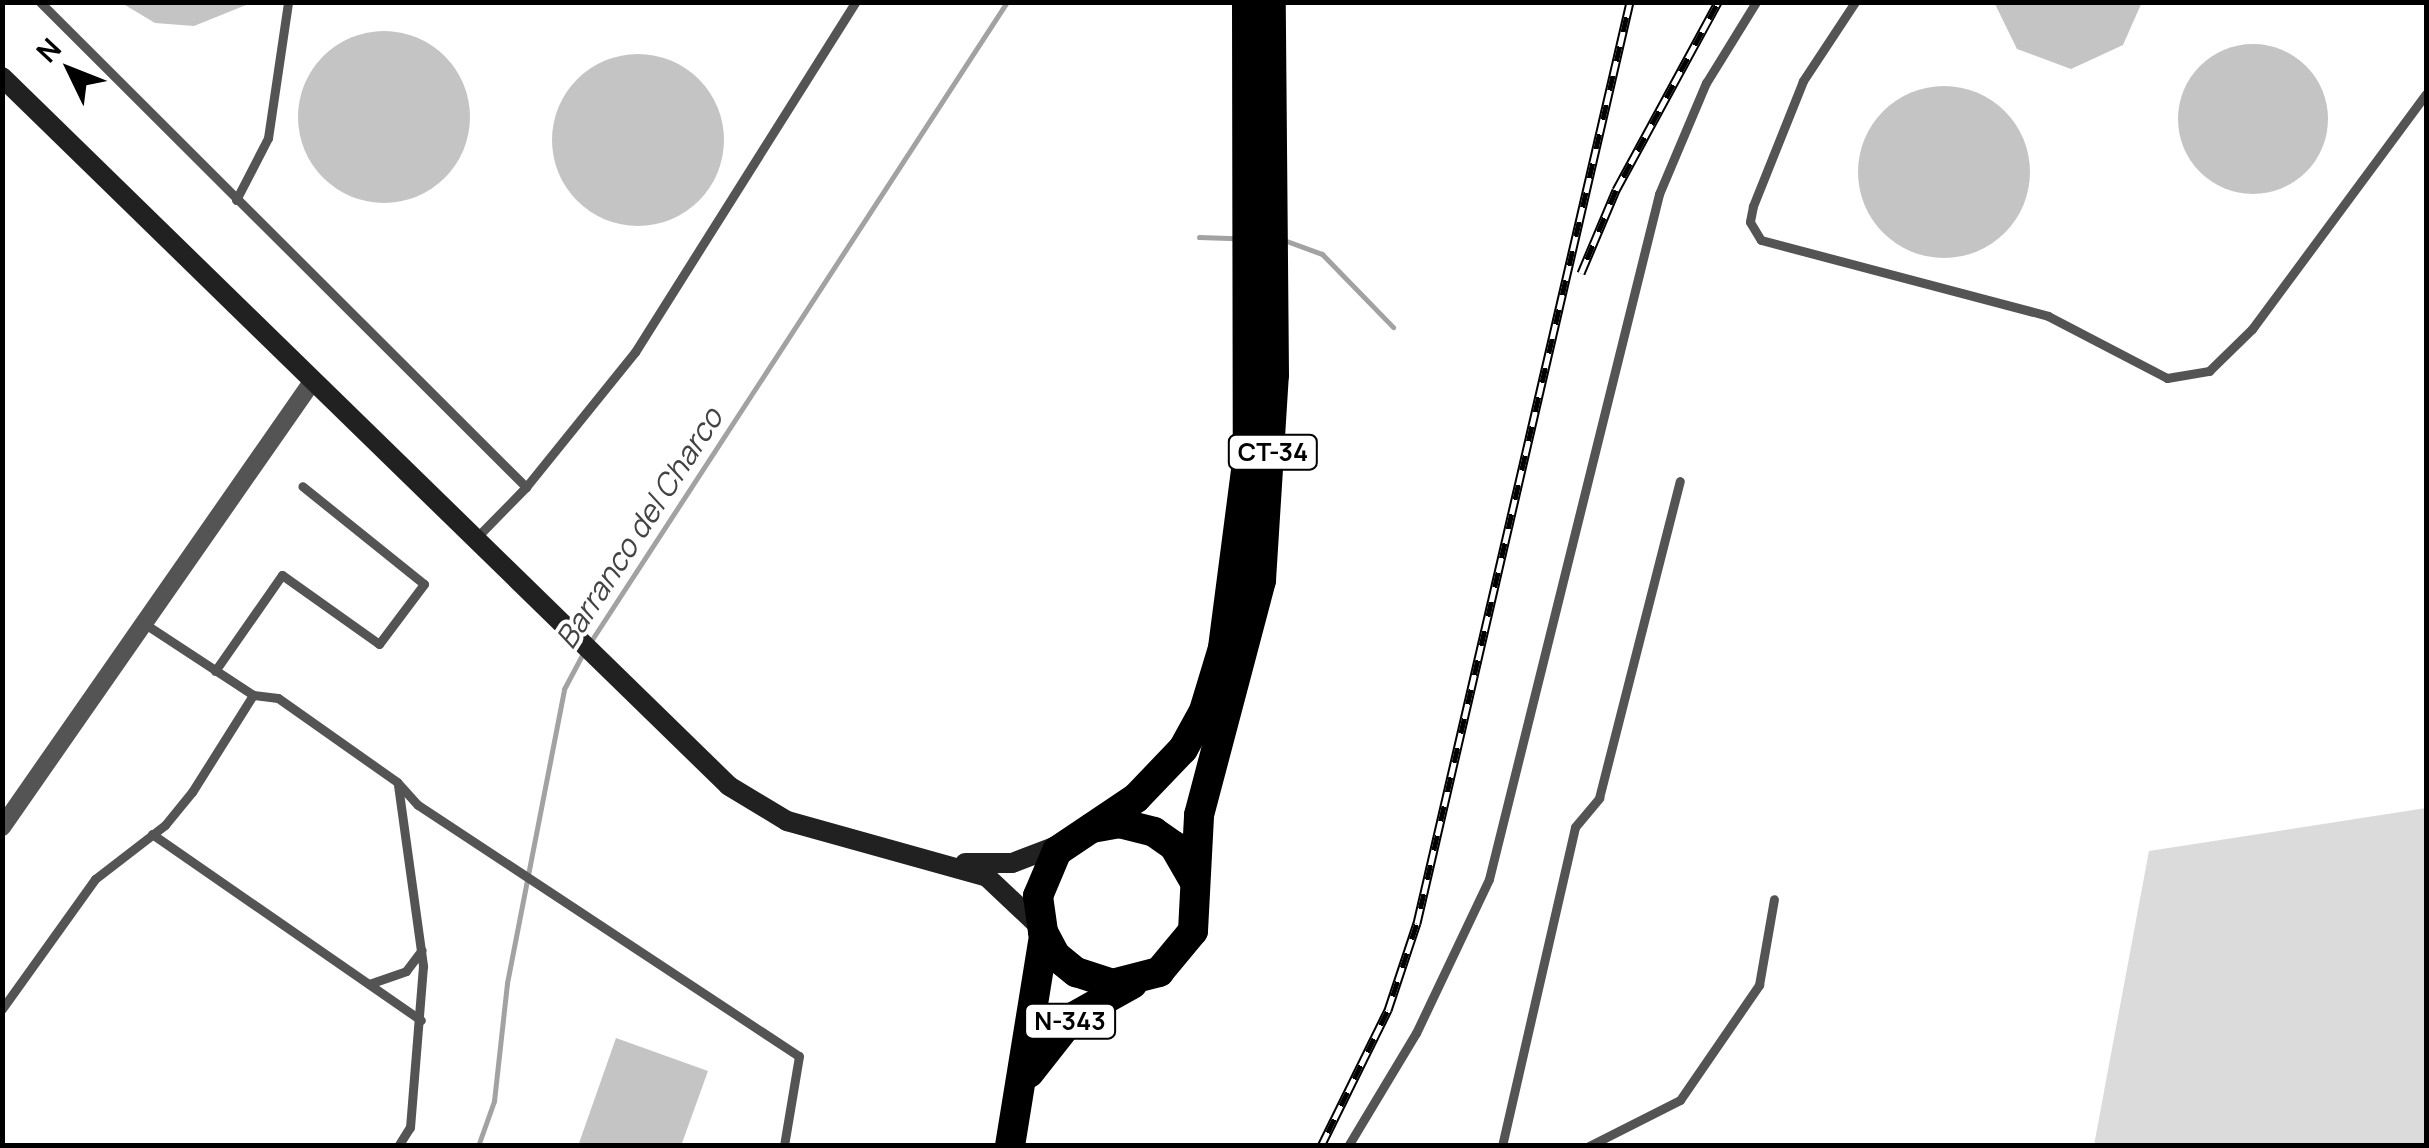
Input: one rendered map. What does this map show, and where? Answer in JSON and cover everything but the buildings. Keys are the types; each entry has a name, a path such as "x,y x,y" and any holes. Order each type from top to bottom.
{"highway":[{"name":"CT-34","path":"1043,933 1040,883 1080,833 1136,798 1183,748 1212,689 1230,612 1248,455 1246,2"},
{"name":"CT-34","path":"1147,978 1188,942 1198,893 1199,815 1246,653 1270,498 1271,2"},
{"path":"1080,833 1119,823 1154,832 1184,858 1198,893"},
{"path":"1043,933 1065,964 1088,978 1147,978"},
{"name":"N-343","path":"1010,1146 1043,933"},
{"name":"N-343","path":"1021,1094 1044,1048 1073,1017 1147,978"}],"main road":[{"path":"2,77 544,613 729,786 787,821 928,858 1000,884 1043,933"},
{"path":"928,858 1012,863 1080,833"}],"street":[{"path":"2,827 312,382"}],"lane":[{"path":"40,2 526,487"},
{"path":"236,200 268,138 288,2"},
{"path":"472,542 526,487 635,352 854,2"},
{"path":"1348,1146 1416,1033 1489,879 1659,194 1706,83 1756,2"},
{"path":"1855,2 1803,81 1752,206 1750,222 1760,240 2048,316 2167,378 2194,378 2240,342 2426,94"},
{"path":"1502,1146 1575,827 1599,798 1680,481"},
{"path":"215,671 282,575 380,644 424,584 302,486"},
{"path":"142,622 253,695 278,698 397,782 476,845 800,1056 784,1146"},
{"path":"2,1010 95,879 152,834 192,792 253,695"},
{"path":"397,782 422,950 421,1020 410,1127 398,1146"},
{"path":"152,834 421,1020"},
{"path":"1589,1146 1680,1100 1758,986 1774,899"},
{"path":"369,984 406,971 422,950"}],"shaded area":[{"path":"2426,808 2426,1145 2094,1145 2149,851"}],"waterway":[{"name":"Barranco del Charco","path":"591,641 1007,2"},
{"path":"1199,237 1236,238"},
{"path":"1281,239 1322,254 1393,327"},
{"name":"Barranco del Charco","path":"478,1146 494,1101 507,983 564,689 583,654"}],"railway":[{"path":"1321,1146 1388,1010 1417,923 1630,2"},
{"path":"1581,273 1616,190 1718,2"}]}
